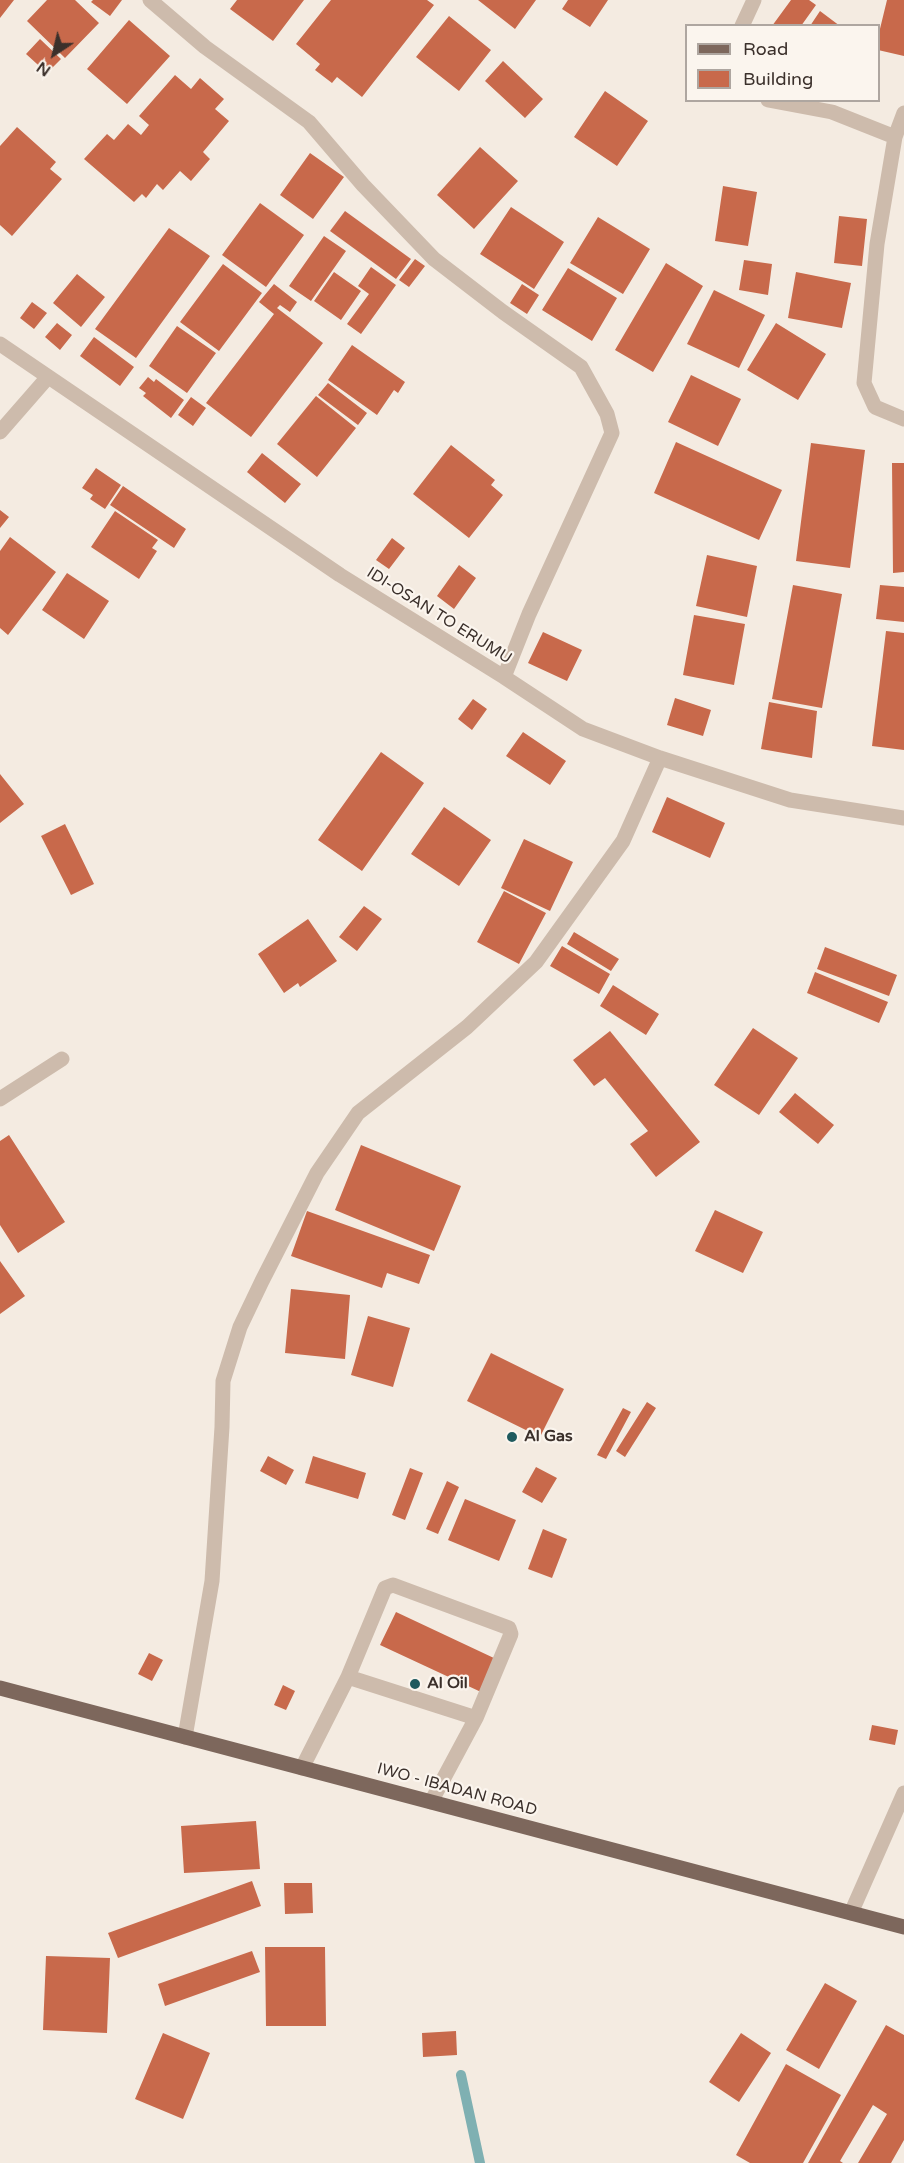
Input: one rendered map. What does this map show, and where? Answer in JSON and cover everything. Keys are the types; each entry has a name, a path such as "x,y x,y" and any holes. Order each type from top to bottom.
{"main road":[{"name":"IWO - IBADAN ROAD","path":"0,1688 904,1927"}],"street":[{"path":"150,0 205,47 309,122 363,184 434,259 503,312 581,367 607,414 612,433 529,614 504,677"},
{"path":"743,24 753,0"},
{"path":"779,102 832,112 895,137"},
{"path":"904,113 895,137 877,244 864,383 876,407 904,419"},
{"name":"IDI-OSAN TO ERUMU","path":"0,344 340,575 583,729 660,758 790,800 904,818"},
{"path":"0,432 48,377"},
{"path":"185,1737 212,1581 223,1381 240,1327 262,1281 317,1173 358,1113 467,1027 536,962 623,841 660,758"},
{"path":"0,1100 62,1059"},
{"path":"302,1768 348,1677 385,1588 393,1585 509,1628 511,1634 476,1718 431,1802"},
{"path":"348,1677 476,1718"},
{"path":"851,1913 904,1793"}],"building":[{"path":"0,0 14,0 0,18"},
{"path":"47,0 75,0 99,23 65,58 27,21"},
{"path":"93,0 122,0 110,16 91,2"},
{"path":"237,0 304,0 273,41 230,9"},
{"path":"331,0 427,0 434,5 362,97 337,77 332,83 315,70 320,64 296,44"},
{"path":"478,0 536,0 515,29"},
{"path":"568,0 608,0 590,27 562,9"},
{"path":"791,0 809,0 816,5 802,24 773,24"},
{"path":"887,0 904,0 904,56 880,50 880,29"},
{"path":"820,11 837,24 811,24"},
{"path":"449,16 491,50 459,91 416,57"},
{"path":"129,20 170,56 127,104 87,69"},
{"path":"40,39 61,59 47,73 26,54"},
{"path":"503,61 543,99 525,118 485,81"},
{"path":"175,75 191,89 200,78 224,99 215,109 229,121 203,152 210,159 191,181 180,171 163,190 157,184 146,198 142,194 134,202 84,159 107,134 114,140 128,124 141,135 149,125 139,116"},
{"path":"605,91 648,121 617,166 574,137"},
{"path":"17,127 56,162 50,169 62,179 12,236 0,225 0,146"},
{"path":"480,147 518,181 474,229 437,195"},
{"path":"310,153 344,177 313,219 280,195"},
{"path":"723,186 757,192 748,246 715,241"},
{"path":"260,203 304,235 266,287 222,255"},
{"path":"511,207 564,242 534,289 480,254"},
{"path":"345,211 411,259 396,279 330,231"},
{"path":"839,216 867,219 862,266 834,263"},
{"path":"598,217 650,249 623,294 570,263"},
{"path":"169,228 210,256 136,358 95,329"},
{"path":"324,236 346,251 311,301 289,286"},
{"path":"415,259 425,266 409,287 399,280"},
{"path":"744,260 772,264 768,295 739,290"},
{"path":"666,263 703,286 653,372 615,350"},
{"path":"223,264 262,293 219,351 180,322"},
{"path":"371,267 396,285 361,334 347,324 369,294 358,286"},
{"path":"568,268 617,298 592,341 542,310"},
{"path":"334,272 361,291 341,320 314,301"},
{"path":"796,272 851,283 842,328 788,318"},
{"path":"77,274 105,297 81,327 53,303"},
{"path":"274,284 297,302 290,312 280,305 277,308 323,343 251,437 206,403 274,314 259,302"},
{"path":"522,284 539,295 527,314 510,303"},
{"path":"714,290 765,315 739,368 687,344"},
{"path":"32,302 47,313 34,329 20,318"},
{"path":"57,323 72,335 60,350 45,337"},
{"path":"776,323 826,354 798,400 747,370"},
{"path":"177,326 216,353 187,393 149,366"},
{"path":"94,337 134,367 120,386 80,356"},
{"path":"352,345 405,382 398,393 394,390 377,415 328,380"},
{"path":"691,375 741,399 718,446 668,422"},
{"path":"148,377 154,382 156,379 184,400 171,418 143,396 146,393 139,388"},
{"path":"328,383 367,413 358,425 318,395"},
{"path":"316,396 356,428 317,477 277,444"},
{"path":"191,397 206,408 193,426 178,415"},
{"path":"676,442 782,490 759,540 654,493"},
{"path":"811,443 865,450 850,568 796,561"},
{"path":"451,445 495,480 491,485 503,495 469,538 413,494"},
{"path":"262,453 301,484 285,503 247,472"},
{"path":"892,463 904,463 904,572 893,573"},
{"path":"96,468 121,485 105,509 90,499 93,495 82,488"},
{"path":"123,486 186,529 174,548 110,505"},
{"path":"0,510 9,517 0,528"},
{"path":"115,511 158,540 152,548 157,551 139,579 91,547"},
{"path":"10,537 56,572 8,635 0,628 0,551"},
{"path":"392,538 405,548 389,569 376,560"},
{"path":"707,555 757,566 747,617 696,606"},
{"path":"459,565 476,578 454,609 437,596"},
{"path":"67,573 109,601 84,639 42,610"},
{"path":"793,585 842,594 822,708 772,699"},
{"path":"880,585 904,587 904,622 876,619"},
{"path":"694,615 745,624 734,685 683,675"},
{"path":"886,631 904,633 904,750 872,746"},
{"path":"543,632 582,650 567,681 528,663"},
{"path":"675,698 711,710 703,736 667,725"},
{"path":"473,699 487,709 472,730 458,719"},
{"path":"769,702 817,711 812,758 761,749"},
{"path":"523,732 566,761 550,785 506,756"},
{"path":"381,752 424,783 362,871 318,840"},
{"path":"0,774 24,804 0,823"},
{"path":"667,797 725,823 710,858 652,832"},
{"path":"444,807 491,840 459,886 411,854"},
{"path":"65,824 94,884 71,895 41,836"},
{"path":"524,839 573,862 550,911 501,888"},
{"path":"504,891 546,913 519,964 477,942"},
{"path":"364,906 382,919 357,951 339,937"},
{"path":"308,919 337,961 300,987 298,983 284,993 258,954"},
{"path":"574,932 619,959 611,971 567,944"},
{"path":"562,946 610,974 599,994 550,966"},
{"path":"825,947 897,975 889,996 817,969"},
{"path":"815,972 888,1002 879,1023 807,993"},
{"path":"613,985 659,1014 646,1035 600,1006"},
{"path":"753,1028 798,1058 759,1115 714,1085"},
{"path":"610,1031 700,1142 656,1177 630,1144 648,1131 605,1078 594,1086 573,1060"},
{"path":"795,1093 834,1125 818,1144 779,1112"},
{"path":"9,1135 65,1222 18,1253 0,1225 0,1141"},
{"path":"361,1145 461,1186 434,1251 335,1210"},
{"path":"715,1210 763,1232 743,1273 695,1251"},
{"path":"307,1211 430,1255 419,1284 387,1273 382,1288 291,1256"},
{"path":"0,1261 25,1296 0,1314"},
{"path":"291,1289 350,1295 345,1359 285,1353"},
{"path":"368,1316 410,1328 393,1387 351,1375"},
{"path":"491,1353 564,1389 540,1437 467,1401"},
{"path":"647,1402 656,1408 625,1457 616,1451"},
{"path":"623,1408 631,1412 606,1459 597,1455"},
{"path":"268,1456 294,1470 286,1485 260,1471"},
{"path":"313,1456 366,1473 358,1499 305,1483"},
{"path":"536,1467 557,1478 542,1503 522,1492"},
{"path":"410,1468 423,1473 405,1520 392,1515"},
{"path":"447,1481 459,1487 438,1534 426,1529"},
{"path":"465,1499 516,1520 499,1561 448,1540"},
{"path":"543,1529 567,1539 552,1578 528,1569"},
{"path":"396,1612 496,1659 481,1692 380,1645"},
{"path":"149,1653 163,1660 152,1681 138,1674"},
{"path":"283,1685 295,1691 286,1710 274,1705"},
{"path":"872,1725 898,1730 895,1745 869,1740"},
{"path":"256,1821 260,1869 184,1873 181,1826"},
{"path":"252,1881 261,1906 118,1958 108,1933"},
{"path":"284,1883 312,1883 313,1913 285,1914"},
{"path":"265,1947 325,1947 326,2026 266,2026"},
{"path":"252,1951 260,1972 165,2006 158,1984"},
{"path":"46,1956 110,1958 107,2033 43,2030"},
{"path":"825,1983 857,2001 819,2069 786,2050"},
{"path":"886,2025 904,2035 904,2140 891,2163 858,2163 887,2114 873,2105 840,2161 843,2163 808,2163"},
{"path":"456,2031 457,2055 423,2057 422,2033"},
{"path":"163,2033 210,2053 183,2119 135,2099"},
{"path":"741,2033 771,2053 739,2102 709,2082"},
{"path":"786,2064 841,2095 803,2163 750,2163 736,2155"}],"waterway":[{"path":"461,2075 480,2163"}],"place":[{"name":"Al Gas","path":"512,1437"},
{"name":"Al Oil","path":"415,1684"}]}
